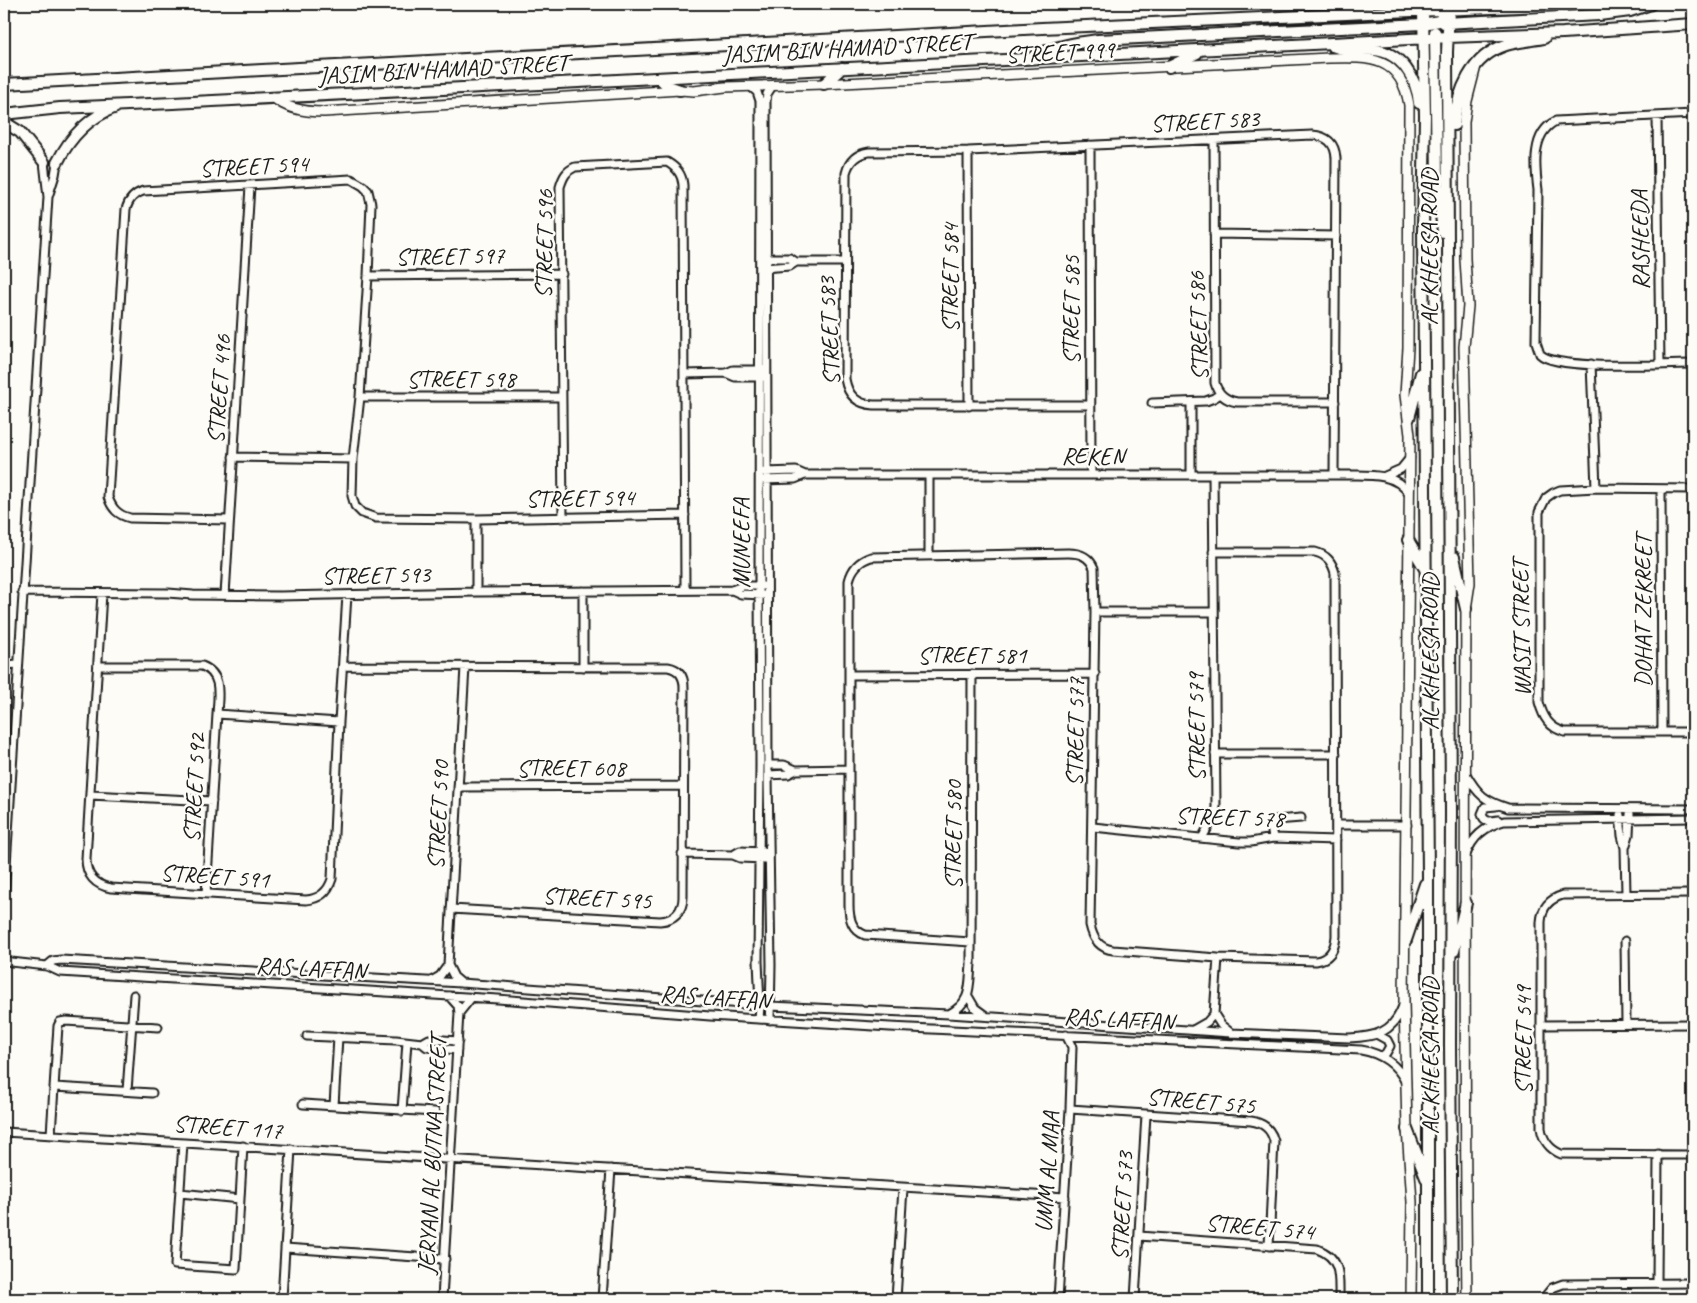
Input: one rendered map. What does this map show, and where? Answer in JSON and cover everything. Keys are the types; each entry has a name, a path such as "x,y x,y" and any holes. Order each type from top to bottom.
{"main road":[{"path":"1345,14 1381,4"},
{"name":"JASIM BIN HAMAD STREET","path":"4,84 1022,29 1345,14 1423,7 1600,4"},
{"path":"1030,59 1046,50 1098,40 1599,15 1630,11 1651,4"},
{"path":"1423,7 1433,24 1448,37"},
{"path":"1437,7 1433,24 1435,38 1437,180 1449,260"},
{"path":"1424,39 1429,28 1442,18 1449,7"},
{"name":"AL KHEESA ROAD","path":"1449,7 1452,1299"},
{"name":"JASIM BIN HAMAD STREET","path":"4,114 123,104 1204,49 1563,33 1693,24"},
{"path":"1448,145 1453,134 1455,109 1460,93 1476,65 1485,55 1498,48 1563,33"},
{"name":"AL KHEESA ROAD","path":"1424,39 1423,230 1428,876 1428,1299"},
{"path":"1326,44 1347,50 1376,50 1394,57 1406,69 1414,81 1420,108 1425,116"},
{"path":"1169,67 1204,49"},
{"path":"824,84 842,68"},
{"path":"659,78 668,86 680,90"},
{"path":"57,163 68,143 84,126 96,117 123,104"},
{"path":"4,122 20,132 44,162"},
{"path":"1409,418 1425,358"},
{"path":"1408,540 1426,571"},
{"path":"1450,543 1466,609"},
{"path":"1406,940 1428,876"},
{"path":"1450,967 1466,903"},
{"path":"1407,1129 1428,1184"},
{"path":"1452,1280 1458,1299"}],"street":[{"name":"STREET 999","path":"273,97 289,107 324,112 749,86 824,84 1329,58 1360,58 1379,61 1398,74"},
{"name":"AL KHEESA ROAD","path":"1468,1299 1466,1170 1466,609 1470,583 1464,347 1468,306 1465,259 1464,122 1476,65"},
{"name":"AL KHEESA ROAD","path":"1398,74 1407,92 1409,105 1408,348 1405,402 1409,418 1410,458 1404,1001 1407,1129 1412,1202 1412,1299"},
{"name":"MUNEEFA","path":"770,1020 768,586 764,480 764,258 766,101 773,85"},
{"name":"MUNEEFA","path":"749,86 757,92 760,101 764,258"},
{"path":"1693,114 1556,121 1544,128 1538,141 1536,174 1538,190 1537,347 1540,354 1548,359 1591,364 1693,364"},
{"name":"RASHEEDA","path":"1657,116 1660,364"},
{"name":"STREET 583","path":"1090,405 868,405 852,397 845,379 844,262 846,173 847,167 854,158 869,152 968,151 1319,136 1330,141 1336,151 1334,474"},
{"name":"STREET 586","path":"1214,140 1215,383 1220,394 1228,400 1237,402 1335,402"},
{"name":"STREET 585","path":"1090,145 1091,475"},
{"name":"STREET 584","path":"968,151 969,406"},
{"path":"44,162 48,198"},
{"name":"STREET 596","path":"563,518 560,187 564,176 575,167 667,162 677,169 683,185 685,590"},
{"path":"4,897 48,198 57,163"},
{"name":"STREET 594","path":"229,520 130,518 115,511 110,504 107,491 126,209 127,204 134,195 143,191 344,180 351,180 368,191 370,204 368,276 360,397 353,458 353,501 358,510 366,516 376,518 476,519 685,515"},
{"name":"STREET 496","path":"225,596 250,186"},
{"path":"1214,234 1336,236"},
{"name":"STREET 583","path":"764,258 790,258 796,262 844,262"},
{"name":"STREET 583","path":"764,268 790,266 796,262"},
{"name":"STREET 597","path":"368,276 562,274"},
{"path":"1591,364 1596,488"},
{"path":"685,374 726,373 732,377 764,373"},
{"path":"1152,403 1210,400 1220,394"},
{"name":"STREET 598","path":"360,397 562,398"},
{"path":"1191,402 1191,475"},
{"path":"233,457 353,458"},
{"name":"REKEN","path":"764,480 795,479 804,475 1334,474 1382,476 1402,469 1410,458"},
{"name":"REKEN","path":"764,472 796,471 804,475"},
{"path":"929,475 930,556"},
{"name":"STREET 579","path":"1202,838 1214,817 1216,807 1213,475"},
{"name":"REKEN","path":"1382,476 1395,480 1406,488 1409,494"},
{"name":"MUNEEFA","path":"759,1019 759,586 764,480"},
{"name":"WASIT STREET","path":"1693,489 1596,488 1560,490 1546,498 1539,512 1539,702 1542,713 1549,724 1565,732 1693,732"},
{"name":"DOHAT ZEKREET","path":"1661,489 1662,732"},
{"path":"476,519 476,592"},
{"name":"STREET 577","path":"971,942 865,936 855,929 850,918 849,581 858,563 871,557 1068,553 1081,555 1092,562 1094,568 1095,674 1090,925 1094,938 1098,943 1113,950 1218,958 1316,961 1325,959 1334,949 1336,940 1336,754 1335,573 1333,564 1322,554 1315,552 1213,552"},
{"name":"STREET 593","path":"22,592 168,593 225,596 732,590 742,586 768,586"},
{"name":"STREET 593","path":"732,590 741,594 768,596"},
{"path":"583,591 583,667"},
{"name":"STREET 591","path":"102,593 86,866 88,873 98,884 111,888 306,900 318,898 327,890 332,879 347,595"},
{"path":"1095,612 1214,612"},
{"path":"4,665 18,664"},
{"name":"STREET 592","path":"99,666 197,666 206,668 214,674 218,684 217,714 206,894"},
{"name":"STREET 595","path":"343,666 668,666 673,668 683,678 682,854 684,897 682,906 673,917 665,920 451,909"},
{"name":"STREET 590","path":"448,965 465,667"},
{"name":"STREET 580","path":"968,996 971,964 972,674"},
{"name":"STREET 581","path":"848,675 1095,674"},
{"name":"STREET 592","path":"217,714 339,722"},
{"path":"1215,754 1336,754"},
{"path":"768,765 784,765 796,770 849,769"},
{"path":"768,775 788,774 796,770"},
{"path":"1466,773 1474,788 1482,796 1508,808"},
{"name":"STREET 608","path":"458,787 683,786"},
{"path":"90,795 212,801"},
{"path":"1693,809 1508,808 1488,806 1485,807 1482,814 1485,820 1488,821 1502,819 1693,818"},
{"path":"1626,894 1625,848 1629,835 1630,808"},
{"path":"1620,809 1622,840 1625,848"},
{"path":"1273,838 1271,828 1276,820 1301,818"},
{"path":"1466,855 1471,844 1484,830 1497,823 1511,820"},
{"path":"1336,825 1407,825"},
{"name":"STREET 578","path":"1093,827 1239,842 1273,838 1336,840"},
{"path":"682,854 733,855 740,858 760,855 768,856"},
{"name":"STREET 549","path":"1693,894 1563,895 1551,900 1547,904 1542,916 1541,1025 1541,1128 1544,1139 1555,1152 1566,1154 1693,1155"},
{"path":"1625,941 1626,1024"},
{"path":"1218,958 1214,1014 1221,1025 1231,1033"},
{"path":"4,959 4,968"},
{"name":"RAS LAFFAN","path":"4,959 11,962 47,966 60,972 498,999 770,1020 1362,1050 1382,1056"},
{"name":"RAS LAFFAN","path":"47,966 57,960 429,981 770,1006 949,1014 1231,1033 1349,1038 1378,1035"},
{"name":"RAS LAFFAN","path":"4,968 30,964"},
{"path":"429,981 440,976 448,965 454,977 461,983"},
{"path":"498,986 498,999"},
{"path":"127,1091 134,995"},
{"name":"JERYAN AL BUTNA STREET","path":"442,1299 459,1013 458,1006 449,996"},
{"path":"949,1014 962,1005 968,996 976,1008 987,1017"},
{"name":"JERYAN AL BUTNA STREET","path":"459,1013 471,998"},
{"path":"1404,1001 1396,1019 1378,1035 1387,1040 1390,1046 1382,1056 1396,1068 1407,1086"},
{"path":"1193,1030 1207,1022 1214,1014"},
{"path":"51,1134 58,1026 60,1022 158,1027"},
{"path":"1541,1025 1693,1024"},
{"name":"UMM AL MAA","path":"1058,1299 1072,1047 1066,1035"},
{"path":"307,1036 422,1043 429,1039 458,1041"},
{"path":"1072,1047 1085,1036"},
{"path":"334,1106 338,1037"},
{"path":"402,1110 406,1042"},
{"path":"422,1043 427,1047 457,1050"},
{"path":"54,1087 152,1093"},
{"path":"303,1104 435,1112"},
{"name":"STREET 575","path":"1070,1109 1257,1122 1262,1124 1270,1131 1274,1141 1269,1246"},
{"name":"STREET 573","path":"1135,1299 1146,1115"},
{"name":"STREET 117","path":"4,1132 1065,1197"},
{"path":"183,1143 175,1265 236,1269 243,1146"},
{"path":"282,1299 291,1149"},
{"path":"1657,1283 1658,1154"},
{"path":"602,1299 611,1169"},
{"path":"896,1299 903,1188"},
{"path":"180,1193 240,1199"},
{"name":"STREET 574","path":"1139,1236 1317,1249 1329,1255 1337,1265 1339,1272 1339,1299"},
{"path":"285,1248 445,1259"},
{"path":"1543,1299 1552,1288 1564,1284 1693,1283"}]}
